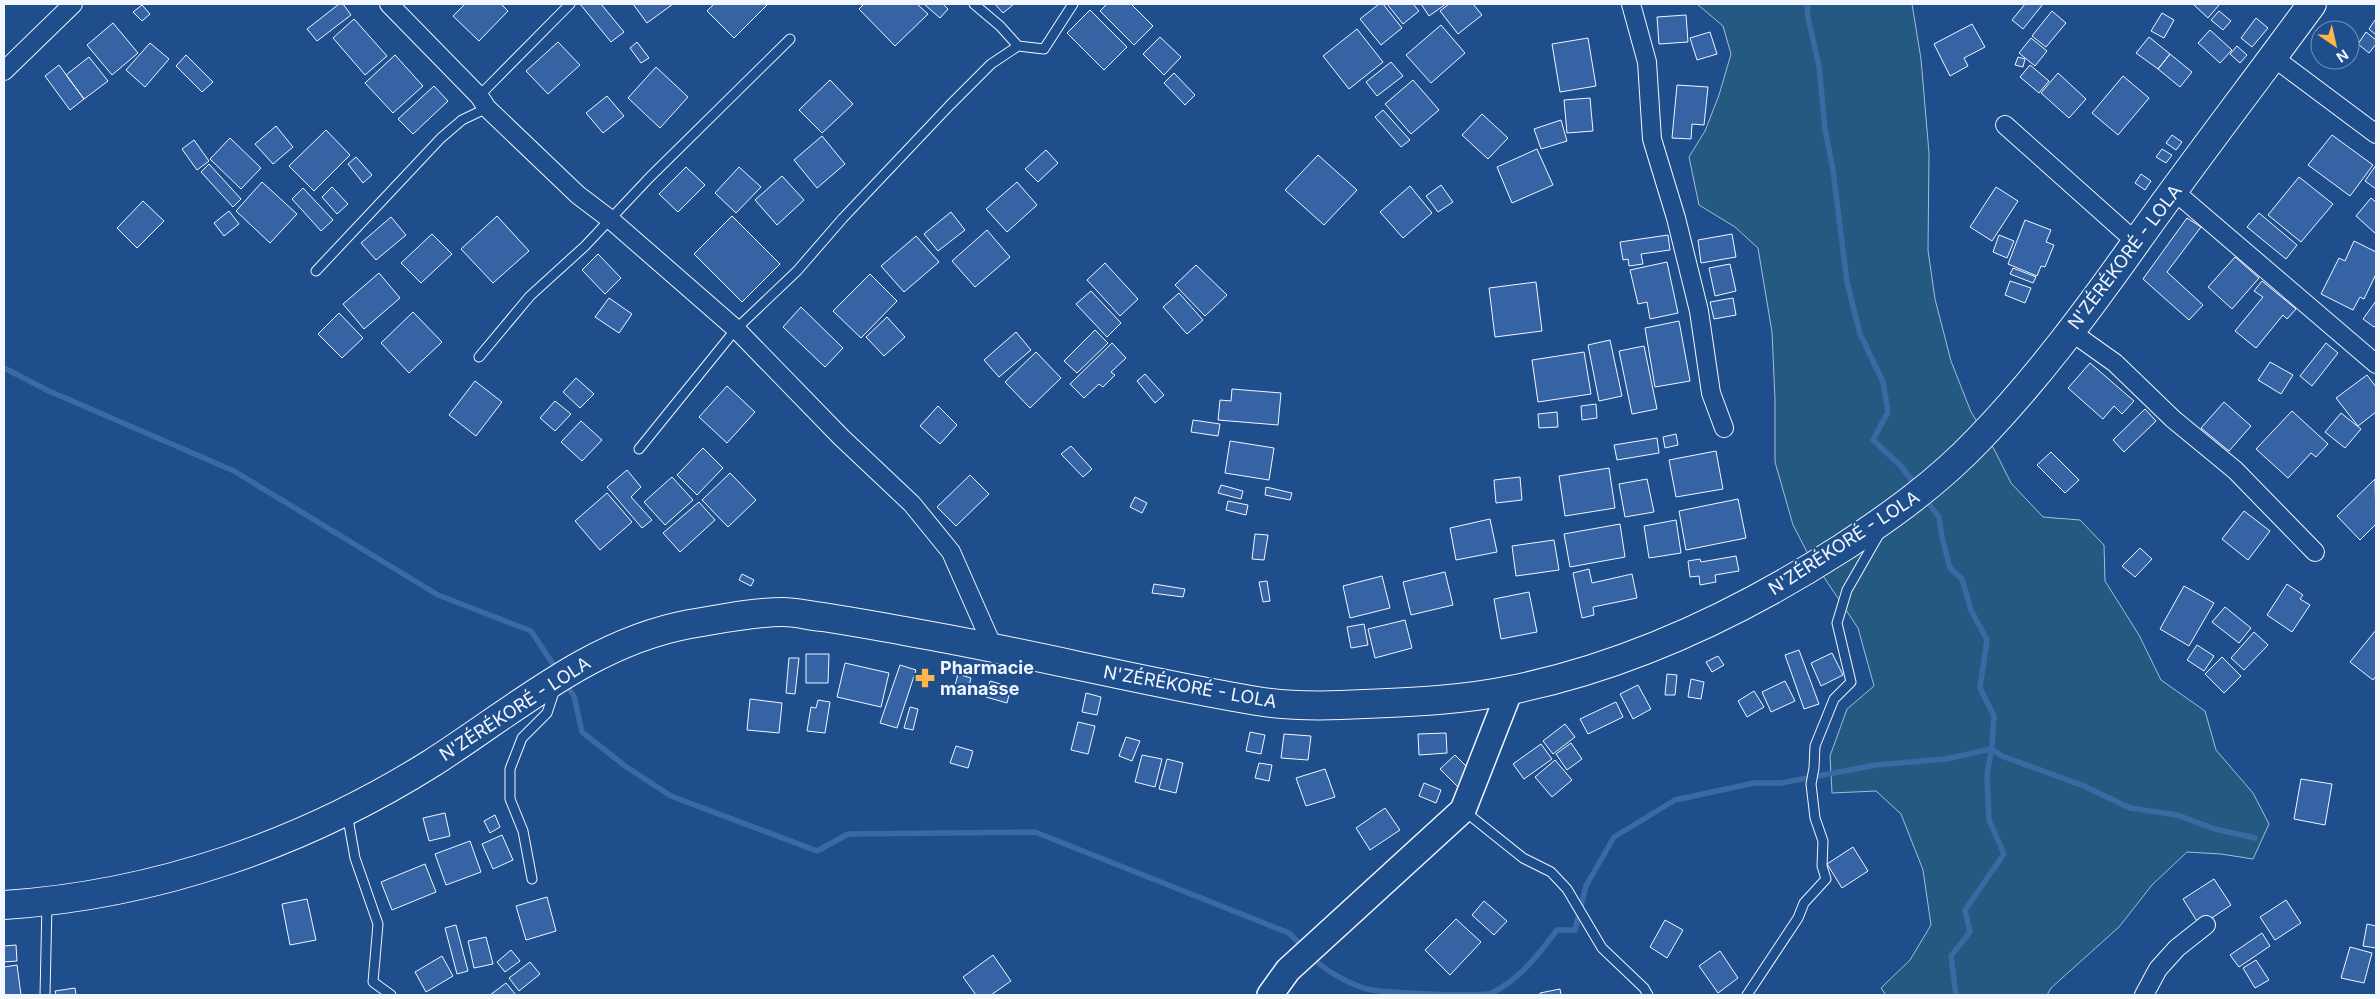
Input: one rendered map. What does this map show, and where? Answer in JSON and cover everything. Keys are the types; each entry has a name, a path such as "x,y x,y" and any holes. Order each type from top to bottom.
{"highway":[{"name":"N'ZÉRÉKORÉ - LOLA","path":"4,905 47,902 157,881 224,863 296,836 429,765 560,676 625,642 676,627 733,616 785,612 993,647 1186,690 1270,704 1327,706 1420,702 1510,690 1588,670 1690,632 1793,580 1888,518 1937,481 1980,439 2106,287 2136,242 2312,4"}],"street":[{"path":"4,71 73,4"},
{"path":"389,4 483,102 578,195 611,220 736,329 841,437 912,504 942,539 961,572 993,647"},
{"path":"1631,4 1647,62 1652,139 1676,218 1698,311 1711,393 1724,428"},
{"path":"2273,56 2376,134"},
{"path":"2005,125 2136,242"},
{"path":"2174,191 2376,364"},
{"path":"2070,331 2114,363 2173,419 2235,470 2315,552"},
{"path":"1270,995 1288,970 1463,810 1510,690"},
{"path":"2144,995 2158,969 2177,948 2206,925"}],"lane":[{"path":"316,270 441,138 483,102 570,4"},
{"path":"974,4 1000,26 1018,46"},
{"path":"639,449 736,329 797,271 843,218 950,105 991,64 1018,46 1044,49 1073,4"},
{"path":"479,357 530,296 611,220 650,177 790,39"},
{"path":"1747,995 1798,918 1804,903 1826,879 1822,866 1823,841 1815,818 1811,784 1815,746 1834,699 1851,682 1847,658 1837,623 1848,590 1888,518"},
{"path":"532,879 523,831 510,799 510,769 522,738 547,713 560,676"},
{"path":"346,810 355,858 378,924 373,982 391,995"},
{"path":"1463,810 1523,858 1551,872 1567,889 1602,948 1644,988 1648,995"},
{"path":"45,995 47,902"}],"shaded area":[{"path":"1697,4 1912,4 1921,59 1929,153 1928,250 1935,299 1951,361 1971,412 1994,449 2011,483 2043,517 2080,520 2104,545 2105,581 2139,635 2161,680 2205,711 2216,750 2253,793 2269,824 2253,859 2221,854 2187,852 2152,885 2119,927 2051,988 2047,995 1886,995 1881,988 1910,960 1931,925 1923,870 1901,814 1876,791 1832,793 1830,756 1847,709 1874,686 1858,628 1807,552 1793,525 1775,462 1772,332 1758,248 1735,227 1699,205 1689,157 1705,131 1719,95 1731,54 1723,26"}],"building":[{"path":"339,4 343,4 351,15 317,41 307,29"},
{"path":"465,4 501,4 508,11 479,41 453,16"},
{"path":"580,4 601,4 624,32 611,42"},
{"path":"633,4 673,4 647,23"},
{"path":"714,4 768,4 734,38 707,11"},
{"path":"864,4 917,4 928,14 895,46 859,9"},
{"path":"924,4 943,4 948,9 940,18"},
{"path":"995,4 1014,4 1003,13"},
{"path":"1107,4 1131,4 1153,26 1134,45 1100,11"},
{"path":"1379,4 1383,4 1402,28 1381,45 1360,19"},
{"path":"1387,4 1413,4 1419,11 1403,24"},
{"path":"1421,4 1446,4 1429,16"},
{"path":"1449,4 1473,4 1482,15 1458,34 1440,11"},
{"path":"2025,4 2043,4 2023,29 2012,20"},
{"path":"2193,4 2218,4 2219,5 2208,18"},
{"path":"142,5 150,14 142,21 133,12"},
{"path":"1090,10 1127,47 1104,70 1067,33"},
{"path":"2052,11 2066,23 2046,47 2032,36"},
{"path":"2219,11 2231,21 2223,30 2211,20"},
{"path":"2162,13 2174,20 2164,38 2151,31"},
{"path":"1686,15 1688,42 1659,44 1657,17"},
{"path":"2256,18 2268,28 2252,47 2241,38"},
{"path":"354,19 387,56 365,75 333,38"},
{"path":"2376,21 2376,35 2369,29"},
{"path":"113,23 138,53 112,75 87,45"},
{"path":"1972,24 1985,47 1964,58 1968,66 1950,76 1934,44"},
{"path":"1441,25 1465,53 1431,83 1406,55"},
{"path":"1357,29 1383,62 1349,89 1323,56"},
{"path":"2210,30 2232,50 2220,63 2198,43"},
{"path":"1710,32 1717,54 1697,60 1690,38"},
{"path":"2366,32 2376,40 2376,44 2369,53 2360,46 2360,41"},
{"path":"1160,37 1181,57 1164,75 1143,54"},
{"path":"2149,37 2170,54 2158,69 2136,53"},
{"path":"1588,38 1596,86 1560,92 1552,44"},
{"path":"2031,38 2047,51 2035,66 2019,53"},
{"path":"558,42 580,65 548,94 526,71"},
{"path":"637,42 649,58 641,63 630,48"},
{"path":"150,43 169,59 145,87 126,70"},
{"path":"2237,46 2247,55 2240,63 2230,54"},
{"path":"2170,54 2192,72 2180,87 2158,69"},
{"path":"186,55 213,82 202,92 176,66"},
{"path":"395,55 423,86 393,113 365,83"},
{"path":"89,57 108,81 84,99 66,75"},
{"path":"2018,57 2025,59 2023,67 2015,65"},
{"path":"1391,62 1403,76 1377,96 1366,82"},
{"path":"59,65 84,99 70,110 45,76"},
{"path":"2030,65 2049,81 2039,93 2020,77"},
{"path":"656,67 688,97 660,128 628,98"},
{"path":"1174,73 1195,95 1185,105 1164,83"},
{"path":"2058,73 2086,99 2069,118 2041,93"},
{"path":"2123,76 2149,98 2118,135 2092,113"},
{"path":"830,80 853,104 822,133 799,110"},
{"path":"1413,80 1439,110 1411,134 1385,104"},
{"path":"1677,85 1708,87 1704,125 1692,124 1691,139 1672,138"},
{"path":"434,86 448,101 413,134 398,119"},
{"path":"607,96 624,116 603,133 586,113"},
{"path":"1590,98 1593,131 1567,133 1564,100"},
{"path":"1383,110 1410,140 1401,147 1375,117"},
{"path":"1482,114 1508,138 1488,159 1462,135"},
{"path":"1561,120 1567,141 1541,149 1534,129"},
{"path":"276,126 293,147 273,164 255,144"},
{"path":"326,130 350,155 314,191 289,166"},
{"path":"2172,135 2182,142 2176,150 2166,143"},
{"path":"2332,135 2373,165 2350,196 2308,165"},
{"path":"822,136 845,164 817,188 794,160"},
{"path":"230,138 261,168 241,189 210,159"},
{"path":"194,140 209,161 197,170 182,149"},
{"path":"1537,149 1553,185 1512,203 1497,167"},
{"path":"2162,149 2172,155 2166,163 2156,157"},
{"path":"1046,150 1058,163 1038,182 1025,169"},
{"path":"1318,155 1357,190 1324,225 1285,190"},
{"path":"356,157 372,175 363,183 348,164"},
{"path":"209,164 241,199 233,207 201,172"},
{"path":"2376,165 2376,189 2365,181"},
{"path":"686,167 705,185 678,212 659,194"},
{"path":"739,167 761,187 736,213 715,193"},
{"path":"2141,174 2151,181 2145,190 2135,183"},
{"path":"782,176 804,200 777,225 755,200"},
{"path":"2299,177 2333,204 2301,242 2268,215"},
{"path":"262,182 297,214 270,243 236,211"},
{"path":"1017,182 1037,205 1007,232 986,209"},
{"path":"1441,185 1453,202 1438,212 1426,196"},
{"path":"1410,186 1432,213 1403,238 1380,212"},
{"path":"332,187 348,204 337,214 322,197"},
{"path":"1996,187 2018,201 1992,241 1970,227"},
{"path":"303,188 333,220 321,231 292,199"},
{"path":"2371,198 2376,202 2376,234 2356,216"},
{"path":"143,201 164,221 137,248 117,228"},
{"path":"229,211 239,224 224,236 214,223"},
{"path":"951,212 965,230 938,251 924,234"},
{"path":"2259,213 2297,245 2286,259 2247,227"},
{"path":"497,216 529,251 493,283 461,249"},
{"path":"732,216 780,264 742,302 694,254"},
{"path":"391,217 406,235 376,260 361,243"},
{"path":"2187,218 2201,227 2167,272 2203,305 2189,320 2143,279"},
{"path":"2025,220 2051,230 2046,242 2054,245 2045,267 2041,266 2037,276 2008,264"},
{"path":"987,230 1010,257 975,287 952,261"},
{"path":"432,234 452,254 421,283 401,263"},
{"path":"1732,234 1736,257 1701,263 1698,240"},
{"path":"1668,235 1670,250 1641,254 1643,264 1629,266 1628,259 1623,260 1620,242"},
{"path":"1999,235 2014,241 2007,258 1993,252"},
{"path":"916,236 939,262 904,292 881,266"},
{"path":"2354,241 2376,252 2376,274 2364,299 2360,297 2353,310 2321,294 2339,258 2345,261"},
{"path":"598,254 621,278 605,294 582,270"},
{"path":"2235,257 2259,278 2232,309 2208,287"},
{"path":"1667,262 1678,313 1650,319 1647,302 1638,304 1630,270"},
{"path":"1105,263 1138,299 1120,316 1087,280"},
{"path":"1730,264 1736,291 1715,296 1709,268"},
{"path":"1196,265 1227,295 1205,316 1175,285"},
{"path":"2013,268 2036,277 2033,283 2010,274"},
{"path":"379,273 400,298 364,329 343,304"},
{"path":"870,274 897,301 861,338 833,311"},
{"path":"2010,281 2031,288 2025,303 2005,295"},
{"path":"2262,281 2296,309 2287,319 2283,315 2256,348 2235,331 2263,297 2254,291"},
{"path":"1536,282 1542,331 1495,337 1489,288"},
{"path":"1091,291 1121,323 1107,337 1076,304"},
{"path":"1179,293 1203,320 1187,334 1163,307"},
{"path":"609,298 632,314 619,333 595,317"},
{"path":"1733,298 1736,315 1714,319 1710,302"},
{"path":"2376,301 2376,325 2374,327 2363,319"},
{"path":"801,307 843,348 825,367 783,327"},
{"path":"413,312 442,342 409,373 381,343"},
{"path":"339,313 363,338 342,358 318,334"},
{"path":"887,317 905,337 884,356 866,337"},
{"path":"1679,321 1690,381 1655,387 1645,328"},
{"path":"1095,330 1108,343 1077,373 1064,361"},
{"path":"1016,332 1031,350 999,377 984,360"},
{"path":"1610,340 1622,396 1599,401 1588,345"},
{"path":"1112,343 1126,358 1111,372 1115,375 1103,387 1099,384 1084,398 1070,384"},
{"path":"2326,343 2338,353 2312,386 2300,376"},
{"path":"1644,346 1657,409 1632,414 1619,351"},
{"path":"1036,352 1061,378 1030,408 1005,382"},
{"path":"1584,352 1591,394 1538,402 1532,360"},
{"path":"2270,362 2293,375 2281,394 2258,380"},
{"path":"2090,363 2134,401 2122,414 2114,406 2103,419 2068,388"},
{"path":"1145,374 1164,395 1155,403 1137,381"},
{"path":"2367,375 2376,387 2376,412 2358,426 2336,398"},
{"path":"576,378 594,394 580,408 563,392"},
{"path":"475,381 502,402 476,436 449,415"},
{"path":"727,386 755,412 727,443 699,417"},
{"path":"1232,389 1281,393 1278,425 1218,420 1220,400 1231,401"},
{"path":"555,401 571,414 555,431 540,418"},
{"path":"2224,402 2251,426 2229,451 2201,428"},
{"path":"1596,404 1597,418 1582,420 1581,406"},
{"path":"938,406 957,425 940,444 920,426"},
{"path":"2145,409 2156,421 2124,452 2113,440"},
{"path":"2292,411 2328,444 2316,457 2311,453 2288,478 2256,449"},
{"path":"1557,412 1558,427 1539,428 1538,414"},
{"path":"2341,413 2361,429 2345,448 2325,432"},
{"path":"1193,420 1220,424 1218,436 1191,432"},
{"path":"581,421 602,440 582,461 561,442"},
{"path":"1676,434 1678,445 1665,448 1663,437"},
{"path":"1657,438 1659,453 1617,460 1614,445"},
{"path":"1230,441 1274,448 1269,480 1225,473"},
{"path":"1071,446 1092,469 1083,477 1061,454"},
{"path":"703,448 723,468 697,495 677,475"},
{"path":"1716,451 1723,489 1676,497 1669,460"},
{"path":"2051,452 2079,480 2065,493 2037,465"},
{"path":"1609,468 1615,508 1565,516 1559,476"},
{"path":"627,470 641,487 631,497 652,520 642,528 607,487"},
{"path":"730,473 756,500 728,527 702,500"},
{"path":"970,475 989,494 956,526 937,507"},
{"path":"672,477 693,500 665,525 644,502"},
{"path":"1520,477 1522,500 1496,503 1494,480"},
{"path":"1647,479 1654,512 1625,517 1619,484"},
{"path":"2375,479 2376,524 2360,540 2337,516"},
{"path":"1221,485 1243,491 1241,499 1218,493"},
{"path":"1266,487 1292,493 1290,500 1265,495"},
{"path":"607,493 632,522 600,550 575,521"},
{"path":"1135,497 1147,503 1142,513 1130,507"},
{"path":"1738,499 1746,538 1686,550 1679,511"},
{"path":"1228,501 1248,505 1246,515 1226,510"},
{"path":"699,502 715,520 680,552 663,533"},
{"path":"2244,511 2270,531 2248,560 2222,539"},
{"path":"1490,519 1497,552 1456,560 1450,528"},
{"path":"1676,520 1681,553 1649,558 1644,526"},
{"path":"1620,524 1625,557 1570,567 1564,534"},
{"path":"1255,534 1268,535 1264,560 1252,559"},
{"path":"1554,540 1559,570 1516,576 1512,546"},
{"path":"2140,548 2152,559 2135,577 2122,566"},
{"path":"1736,556 1739,571 1715,575 1716,582 1700,585 1699,576 1690,577 1688,561 1700,559 1701,562"},
{"path":"1589,569 1592,583 1632,574 1637,598 1593,607 1594,615 1582,618 1573,573"},
{"path":"1445,572 1453,605 1411,615 1403,582"},
{"path":"742,574 754,580 751,586 739,580"},
{"path":"1382,576 1390,608 1350,618 1343,586"},
{"path":"1267,581 1270,601 1263,602 1259,582"},
{"path":"1154,584 1185,589 1183,597 1152,593"},
{"path":"2287,584 2303,595 2300,599 2310,605 2292,632 2267,615"},
{"path":"2184,586 2214,603 2189,646 2160,629"},
{"path":"1529,592 1537,632 1501,639 1494,599"},
{"path":"2225,607 2251,628 2239,643 2212,622"},
{"path":"1405,620 1412,648 1375,658 1368,629"},
{"path":"1364,624 1368,645 1351,648 1347,627"},
{"path":"2376,630 2376,676 2373,680 2350,662"},
{"path":"2254,632 2268,645 2244,670 2231,658"},
{"path":"2197,645 2214,656 2204,671 2187,660"},
{"path":"1799,650 1819,704 1804,709 1785,655"},
{"path":"1832,653 1843,675 1821,686 1811,663"},
{"path":"806,654 829,654 828,683 806,683"},
{"path":"1718,656 1724,665 1712,672 1706,662"},
{"path":"2222,657 2241,676 2224,693 2205,674"},
{"path":"789,658 799,658 795,694 786,693"},
{"path":"845,663 889,673 881,707 837,697"},
{"path":"900,665 916,670 897,728 880,723"},
{"path":"958,674 971,678 967,693 954,689"},
{"path":"1667,674 1677,675 1675,695 1665,695"},
{"path":"1691,679 1704,682 1701,699 1688,697"},
{"path":"990,681 1011,687 1007,703 986,697"},
{"path":"1785,681 1795,701 1771,712 1762,692"},
{"path":"1638,685 1651,709 1633,719 1620,694"},
{"path":"1754,691 1764,707 1747,717 1738,701"},
{"path":"1086,693 1101,697 1097,715 1082,712"},
{"path":"750,699 782,703 779,733 747,730"},
{"path":"818,700 830,702 825,733 807,731 811,707 816,708"},
{"path":"1616,702 1623,717 1588,734 1580,719"},
{"path":"910,707 918,709 913,730 904,728"},
{"path":"1078,722 1095,726 1088,754 1071,750"},
{"path":"1565,724 1575,737 1553,754 1543,741"},
{"path":"1250,732 1265,735 1261,754 1246,751"},
{"path":"1446,733 1447,753 1419,755 1418,734"},
{"path":"1284,734 1311,736 1308,760 1281,758"},
{"path":"1126,737 1140,741 1132,761 1119,756"},
{"path":"1571,743 1582,759 1567,770 1556,754"},
{"path":"1541,744 1552,759 1524,779 1513,764"},
{"path":"956,746 973,751 968,768 950,763"},
{"path":"1142,755 1162,759 1155,787 1135,782"},
{"path":"1455,755 1473,773 1458,787 1440,769"},
{"path":"1167,759 1183,763 1176,793 1159,789"},
{"path":"1555,760 1572,780 1552,797 1535,777"},
{"path":"1259,763 1272,765 1269,781 1255,778"},
{"path":"1325,769 1335,797 1306,806 1296,778"},
{"path":"2301,779 2332,784 2325,825 2294,819"},
{"path":"1424,783 1441,790 1436,803 1419,796"},
{"path":"1385,808 1400,830 1370,850 1356,828"},
{"path":"445,813 450,836 429,841 423,818"},
{"path":"495,815 500,827 490,833 484,821"},
{"path":"502,835 513,860 493,869 482,844"},
{"path":"470,841 481,872 446,885 435,854"},
{"path":"1853,847 1868,871 1842,888 1827,864"},
{"path":"425,864 436,892 392,910 381,882"},
{"path":"2214,879 2231,905 2200,926 2183,899"},
{"path":"547,897 556,931 526,940 516,906"},
{"path":"307,899 316,940 290,945 282,904"},
{"path":"2286,900 2301,923 2275,940 2260,917"},
{"path":"1484,901 1507,921 1494,935 1472,915"},
{"path":"1456,919 1481,942 1450,975 1425,950"},
{"path":"1665,920 1683,930 1667,958 1650,947"},
{"path":"2367,924 2376,926 2376,948 2363,946"},
{"path":"456,925 468,971 457,974 445,928"},
{"path":"2262,933 2270,946 2239,967 2230,955"},
{"path":"486,937 493,964 474,968 468,941"},
{"path":"16,945 17,961 4,962 4,946"},
{"path":"2350,947 2372,953 2364,983 2341,978"},
{"path":"511,950 520,961 505,972 497,962"},
{"path":"1720,951 1738,978 1718,993 1699,966"},
{"path":"993,955 1011,981 991,995 976,995 963,977"},
{"path":"442,956 453,976 426,992 415,972"},
{"path":"2256,960 2269,980 2255,988 2243,968"},
{"path":"530,962 540,974 519,991 509,978"},
{"path":"17,965 21,995 4,995 4,967"},
{"path":"506,983 516,995 490,995"},
{"path":"75,988 76,995 56,995 55,991"},
{"path":"1560,989 1561,995 1540,995 1540,993"}],"waterway":[{"path":"1807,4 1808,18 1819,66 1825,129 1833,170 1847,282 1860,334 1883,382 1888,412 1873,440 1901,466 1916,486"},
{"path":"4,368 49,391 234,471 438,595 531,631 557,670"},
{"path":"1924,497 1939,517 1950,568 1962,579 1971,610 1987,640 1980,688 1994,716 1987,775 1989,820 2004,854 1965,910 1970,932 1951,956 1956,995"},
{"path":"564,682 574,696 582,732 625,766 671,796 817,851 848,834 1035,832 1289,933 1304,948"},
{"path":"1312,957 1329,971 1343,979 1372,990 1406,993 1492,993 1520,973 1536,957 1557,930 1575,930 1586,886 1614,837 1675,800 1754,783 1781,783 1876,765 1946,759 1991,749 2002,756 2084,786 2130,808 2177,815 2215,829 2255,838"}],"place":[{"name":"Pharmacie manasse","path":"925,678"}]}
